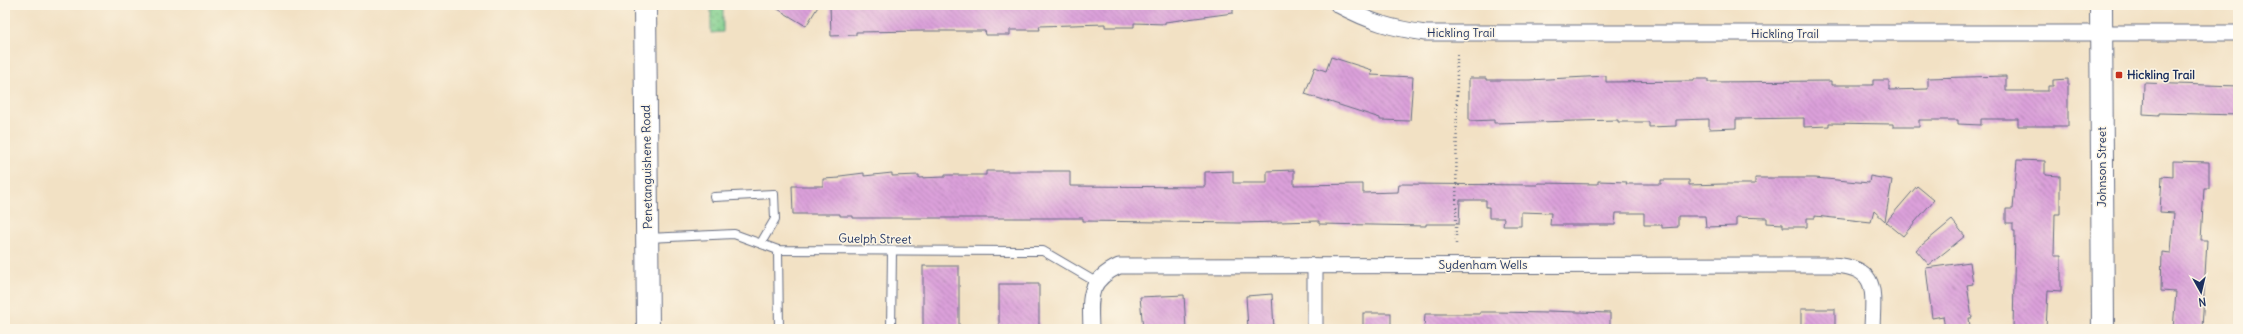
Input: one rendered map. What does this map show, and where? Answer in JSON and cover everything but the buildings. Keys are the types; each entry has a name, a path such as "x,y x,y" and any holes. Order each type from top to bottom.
{"main road":[{"name":"Penetanguishene Road","path":"645,5 648,329"},
{"name":"Johnson Street","path":"2101,5 2102,329"}],"street":[{"name":"Hickling Trail","path":"1338,5 1362,18 1392,29 1426,33 2238,33"},
{"name":"Sydenham Wells","path":"1096,282 1105,273 1119,266 1849,265 1863,274 1873,286 1872,329"},
{"path":"1315,266 1315,329"},
{"path":"1091,329 1091,296 1096,282"}],"lane":[{"path":"714,197 774,194 775,219 761,243"},
{"name":"Guelph Street","path":"647,238 734,234 778,250 1043,251 1096,282"},
{"path":"778,250 779,329"},
{"path":"891,329 892,251"}],"path":[{"path":"1456,244 1457,55"}],"green space":[{"path":"711,5 723,5 723,32 711,33"}],"place":[{"name":"Hickling Trail","path":"2119,75"}]}
